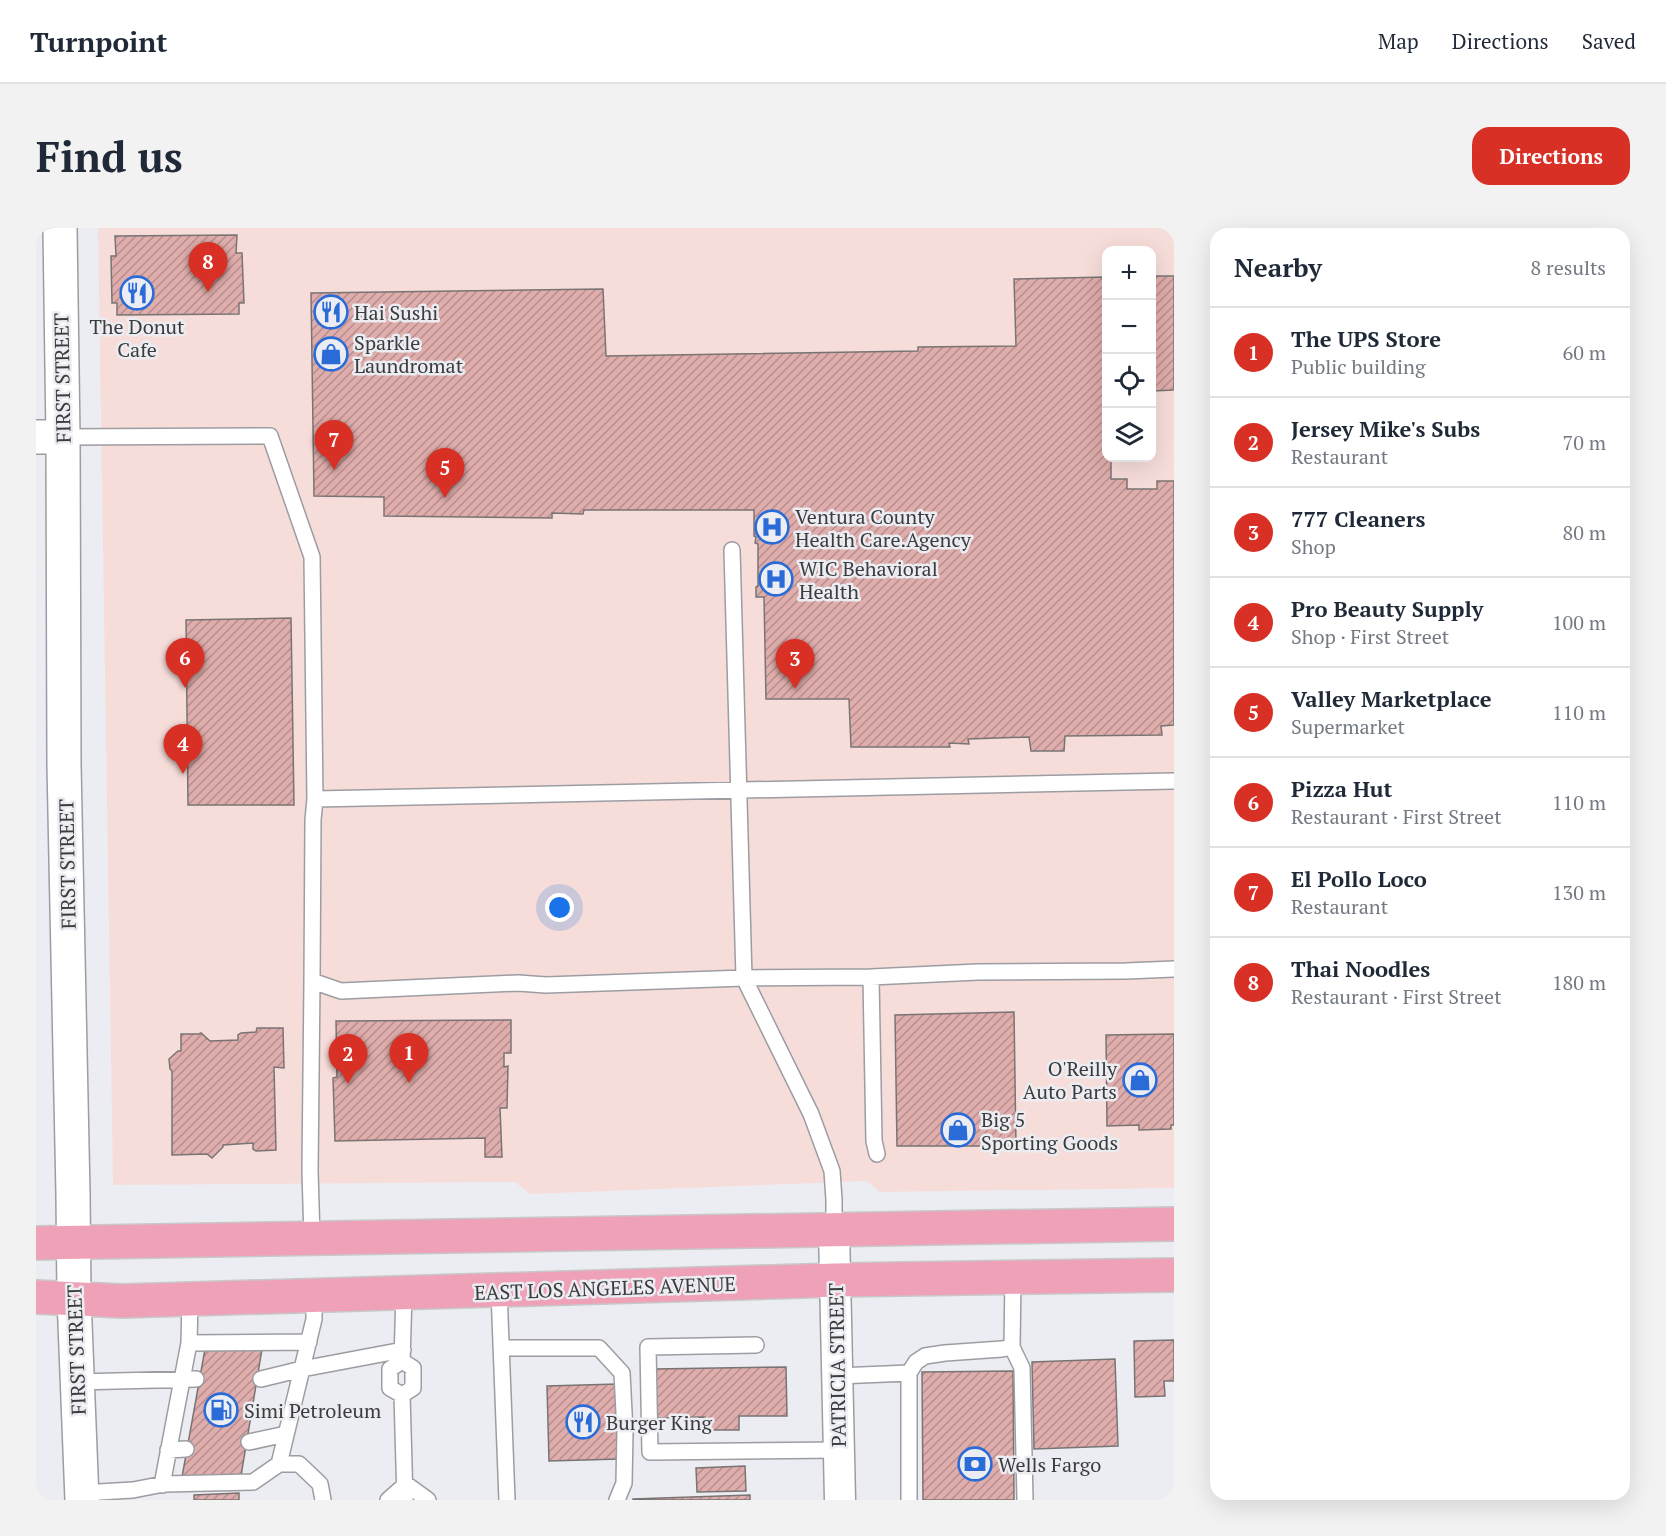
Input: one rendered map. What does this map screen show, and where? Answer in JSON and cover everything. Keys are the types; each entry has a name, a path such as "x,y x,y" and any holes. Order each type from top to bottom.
{"main road":[{"name":"FIRST STREET","path":"60,228 50,437 64,765 74,1298 82,1497"},
{"path":"36,1243 1174,1224"},
{"name":"EAST LOS ANGELES AVENUE","path":"36,1297 123,1301 836,1280 1174,1275"}],"street":[{"name":"PATRICIA STREET","path":"834,1230 840,1500"}],"lane":[{"path":"50,437 270,436 312,557 315,799 313,820 312,1238"},
{"path":"732,550 744,978 811,1114 832,1171 834,1230"},
{"path":"315,799 1174,781"},
{"path":"312,981 341,991 518,983 546,985 978,972 1174,969"},
{"path":"871,977 874,1141 877,1154"},
{"path":"1013,1278 1012,1347 1022,1368 1025,1500"},
{"path":"499,1291 507,1500"},
{"path":"404,1293 403,1356 390,1369 390,1388 402,1395 405,1492"},
{"path":"279,1464 314,1319 314,1296"},
{"path":"162,1485 168,1450 189,1379 190,1299"},
{"path":"189,1343 309,1341"},
{"path":"756,1346 648,1347 650,1452 840,1450"},
{"path":"909,1500 909,1373 916,1362 925,1356 1012,1347"},
{"path":"502,1348 598,1348 622,1373 625,1432 624,1483 617,1500"},
{"path":"261,1379 302,1369 403,1356"},
{"path":"838,1376 909,1373"},
{"path":"77,1382 189,1379"},
{"path":"249,1442 286,1434"},
{"path":"168,1450 186,1449"},
{"path":"82,1497 135,1495 162,1485 253,1482 279,1464 299,1464 320,1484 322,1500"},
{"path":"388,1500 405,1492 428,1500"}],"shaded area":[{"path":"98,228 1174,228 1174,1188 880,1192 867,1181 530,1194 515,1182 113,1185"}],"building":[{"path":"237,235 236,253 242,253 244,303 239,303 239,314 117,315 117,303 112,303 111,256 116,256 115,236"},
{"path":"1156,276 1174,276 1174,390 1156,391"},
{"path":"1102,277 1102,462 1111,462 1111,479 1127,479 1127,489 1157,489 1157,481 1174,481 1174,725 1161,726 1162,735 1065,736 1064,751 1031,751 1029,737 968,739 969,744 949,743 950,747 851,747 849,699 766,699 764,597 756,597 758,544 755,543 756,537 754,536 754,510 584,510 583,514 552,513 552,518 384,516 384,497 314,496 311,293 603,289 606,356 918,351 918,347 1016,346 1014,279"},
{"path":"291,618 294,805 188,805 186,620"},
{"path":"1014,1012 1016,1146 897,1146 895,1015"},
{"path":"511,1020 511,1053 504,1053 504,1067 508,1066 507,1108 500,1108 502,1157 485,1157 485,1138 335,1141 333,1078 337,1077 336,1021"},
{"path":"257,1028 283,1028 284,1068 274,1067 276,1150 256,1151 253,1149 253,1143 223,1145 212,1158 207,1154 172,1155 172,1071 169,1059 181,1051 181,1034 201,1033 210,1041 238,1040 238,1035 241,1033 256,1032"},
{"name":"O'Reilly Auto Parts","path":"1174,1034 1174,1125 1171,1125 1171,1129 1139,1130 1139,1125 1107,1126 1106,1035"},
{"path":"1174,1340 1174,1381 1164,1381 1165,1396 1135,1397 1134,1341"},
{"path":"205,1349 262,1349 241,1476 182,1477"},
{"path":"1115,1359 1118,1446 1034,1449 1032,1362"},
{"path":"786,1367 787,1416 739,1416 739,1430 705,1430 705,1417 656,1418 655,1369"},
{"path":"1013,1371 1014,1500 923,1500 922,1372"},
{"name":"Burger King","path":"617,1384 619,1459 549,1461 547,1386"},
{"path":"745,1466 746,1491 697,1492 696,1468"},
{"path":"239,1493 239,1500 194,1500 194,1495"},
{"path":"750,1495 750,1500 633,1500 633,1499"}],"place":[{"name":"Thai Noodles","path":"208,292"},
{"name":"The Donut Cafe","path":"137,293"},
{"name":"Hai Sushi","path":"331,312"},
{"name":"Sparkle Laundromat","path":"331,354"},
{"name":"El Pollo Loco","path":"334,470"},
{"name":"Valley Marketplace","path":"445,498"},
{"name":"Ventura County Health Care.Agency","path":"772,527"},
{"name":"WIC Behavioral Health","path":"776,579"},
{"name":"Pizza Hut","path":"185,688"},
{"name":"777 Cleaners","path":"795,689"},
{"name":"Pro Beauty Supply","path":"183,774"},
{"name":"O'Reilly Auto Parts","path":"1140,1080"},
{"name":"The UPS Store","path":"409,1083"},
{"name":"Jersey Mike's Subs","path":"348,1084"},
{"name":"Big 5 Sporting Goods","path":"958,1130"},
{"name":"Simi Petroleum","path":"221,1410"},
{"name":"Burger King","path":"583,1422"},
{"name":"Wells Fargo","path":"975,1464"}]}
